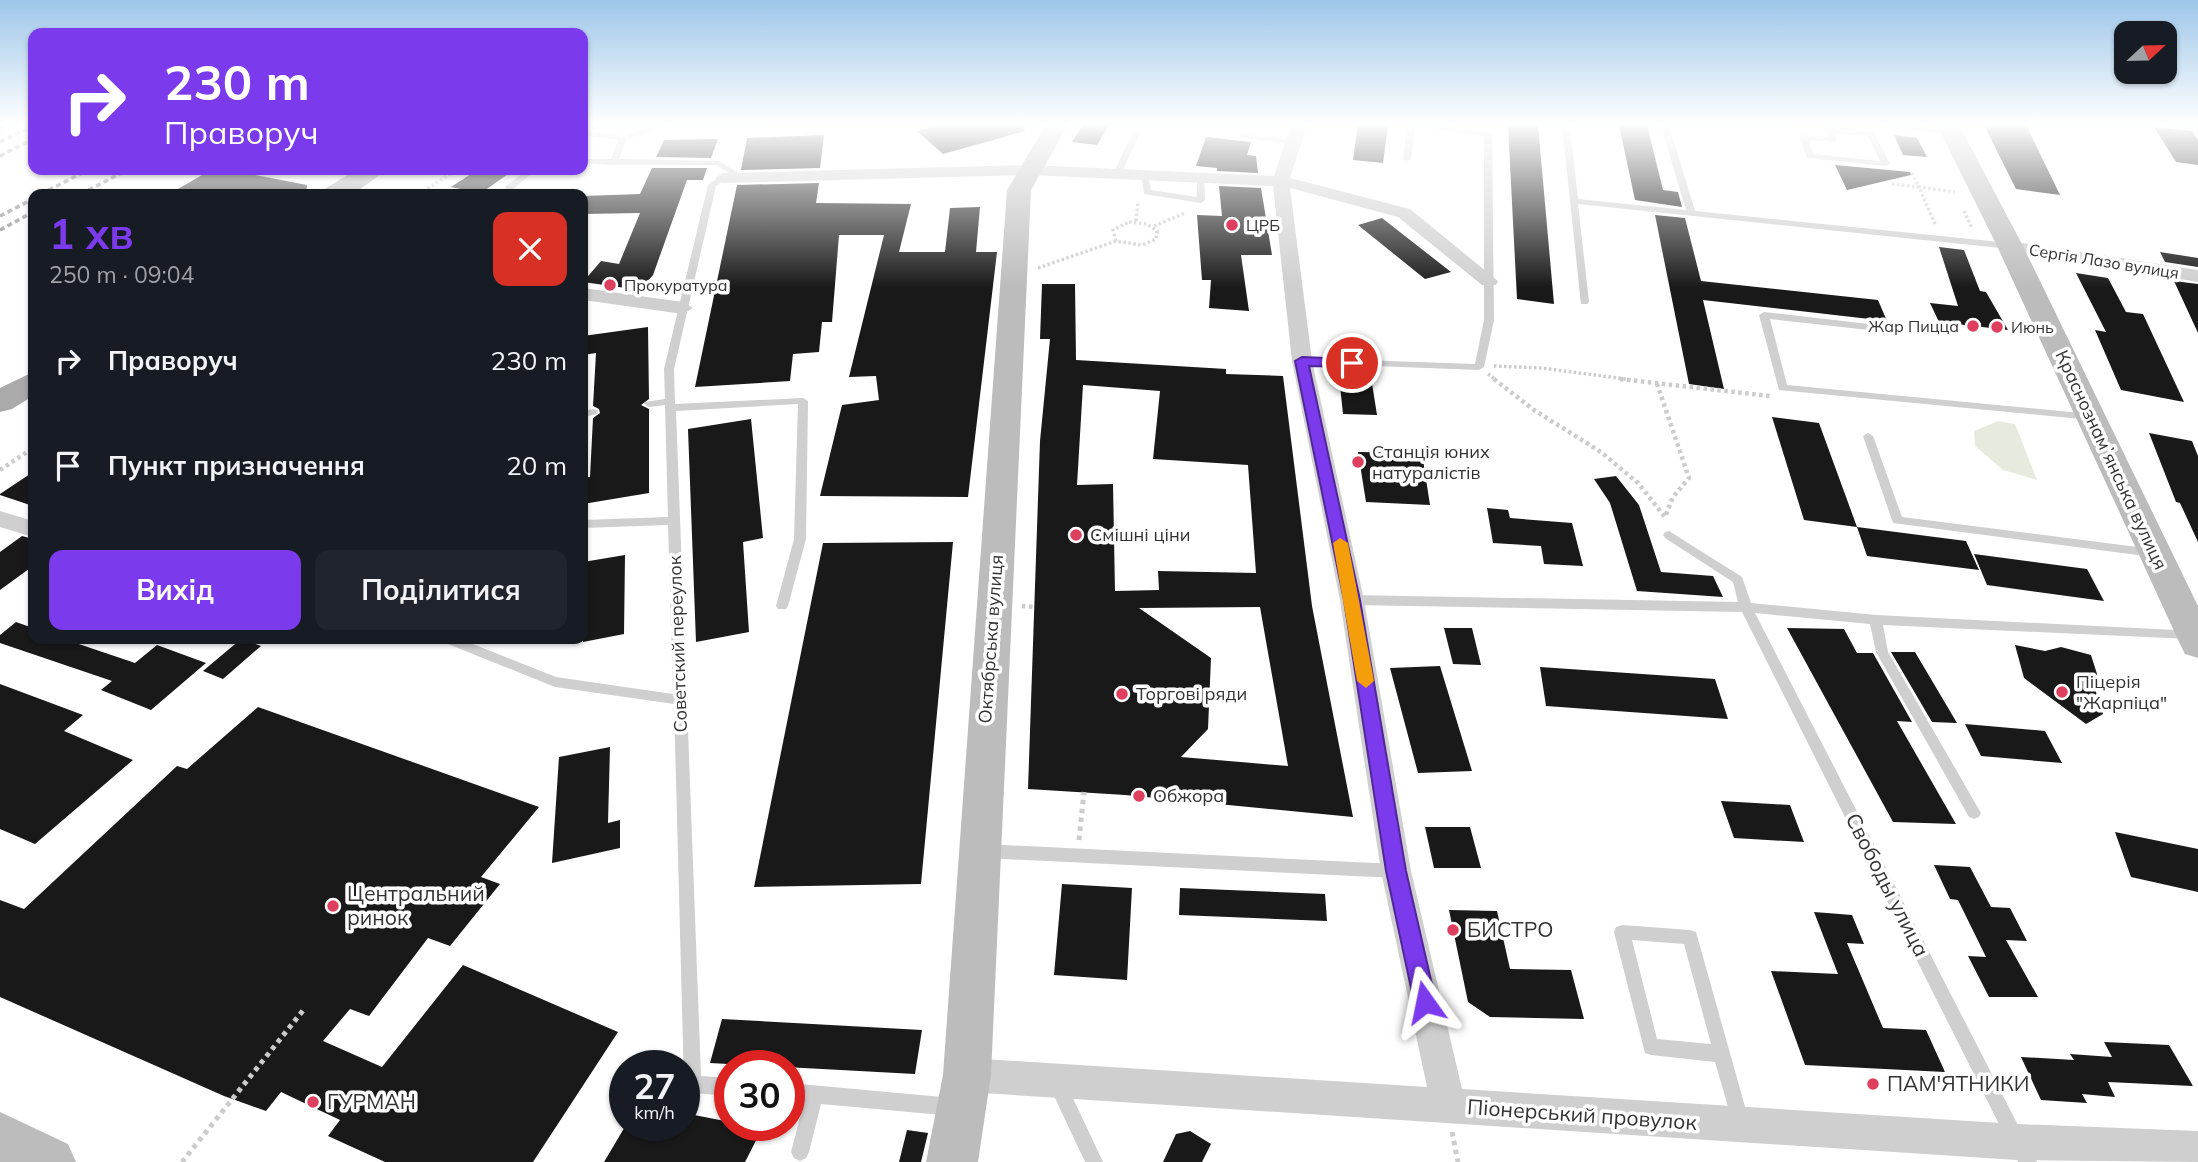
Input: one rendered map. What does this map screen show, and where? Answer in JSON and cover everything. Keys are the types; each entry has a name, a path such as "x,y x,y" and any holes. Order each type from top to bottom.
{"main road":[{"path":"343,189 359,179"},
{"name":"Октябрська вулиця","path":"952,1162 963,1092 1018,190 1025,179"},
{"name":"Краснознамʼянська вулиця","path":"1976,179 2196,639"},
{"path":"0,402 28,385"}],"street":[{"path":"1233,179 1280,181 1404,213 1489,281"},
{"path":"1280,181 1302,361 1352,600 1396,871 1448,1106"},
{"name":"Сергія Лазо вулиця","path":"2010,246 2198,276"},
{"path":"588,295 682,308"},
{"name":"Піонерський провулок","path":"963,1092 1056,1081 1741,1125 2023,1152 2198,1149"}],"lane":[{"path":"509,188 520,179"},
{"name":"Советский переулок","path":"714,1086 692,1084 669,369 712,185 724,179"},
{"path":"1145,179 1147,192 1201,200 1201,179"},
{"path":"1302,361 1479,367 1489,320 1488,179"},
{"path":"1573,179 1584,302"},
{"path":"1681,179 1691,211"},
{"path":"1576,201 2010,246"},
{"path":"1869,327 1764,315 1783,388 2091,416"},
{"path":"649,404 803,401 800,539 782,606"},
{"path":"1868,436 1897,520 2154,553"},
{"path":"588,524 674,521"},
{"path":"1669,535 1738,580 1746,607"},
{"path":"1352,600 1746,607 1876,620 2196,639"},
{"name":"Свободы улица","path":"1746,607 2023,1152"},
{"path":"1876,620 1882,652 1974,813"},
{"path":"460,644 555,682 680,700"},
{"path":"978,850 1396,871"},
{"path":"1721,1054 1651,1047 1622,932 1690,937 1741,1125"},
{"path":"1056,1081 1094,1162"},
{"path":"805,1094 963,1092"},
{"path":"800,1152 815,1095"}],"path":[{"path":"427,189 442,179"},
{"path":"1915,179 1941,237"},
{"path":"1892,184 1955,192"},
{"path":"1115,241 1113,230 1123,223 1140,222 1154,226 1202,207 1201,200"},
{"path":"1014,276 1115,241 1132,245 1150,243 1157,235 1154,226"},
{"path":"1479,367 1534,410 1601,452 1638,483 1665,517 1673,497 1689,478 1657,384"},
{"path":"1479,367 1541,368 1769,396 1783,388"},
{"path":"0,470 28,451"},
{"path":"1077,855 1084,792"},
{"path":"182,1162 305,1008"}],"shaded area":[{"path":"1998,421 2015,424 2037,480 2003,470 1975,446 1974,431"}],"building":[{"path":"195,179 277,179 307,185 307,189 178,189"},
{"path":"463,179 501,179 487,189 451,187"},
{"path":"647,179 703,179 687,180 653,275 640,290 588,283 588,276 601,261 619,264 640,213 588,214 588,196 640,194"},
{"path":"1511,179 1543,179 1554,304 1517,299"},
{"path":"1631,179 1660,179 1663,190 1678,192 1682,207 1635,200"},
{"path":"1842,179 1893,179 1847,190"},
{"path":"2011,179 2052,179 2060,195 2016,189"},
{"path":"819,183 816,203 911,204 899,252 945,252 950,208 980,207 976,252 997,252 968,497 820,496 842,405 879,400 876,376 849,377 884,235 839,235 832,322 822,322 819,352 793,354 790,381 695,387 737,185"},
{"path":"1219,186 1261,188 1272,255 1241,255 1249,311 1209,308 1211,280 1202,280 1197,215 1222,216"},
{"path":"1655,215 1685,218 1701,281 1878,300 1887,321 1703,300 1724,389 1689,384"},
{"path":"1382,218 1451,272 1425,279 1358,225"},
{"path":"1939,247 1964,250 1980,291 1986,292 2008,330 1939,322 1930,303 1958,306"},
{"path":"2160,252 2198,258 2198,267 2165,262"},
{"path":"2076,273 2108,278 2126,312 2143,314 2184,402 2121,390 2095,330 2106,332"},
{"path":"2174,281 2198,284 2198,333"},
{"path":"1042,284 1075,284 1076,360 1226,369 1226,374 1283,376 1312,606 1353,817 1125,795 1028,789 1040,441 1050,339 1040,339","holes":["1083,385 1160,391 1153,459 1248,465 1256,573 1158,571 1159,590 1115,591 1113,484 1077,485","1260,607 1288,766 1181,757 1208,729 1211,658 1139,608"]},
{"path":"648,327 649,399 641,405 649,409 649,493 588,503 593,418 600,413 599,409 593,406 596,353 588,354 588,335"},
{"path":"1339,376 1371,377 1377,415 1343,414"},
{"path":"1772,417 1819,423 1857,527 1804,520"},
{"path":"751,419 763,538 743,542 749,632 696,642 688,429"},
{"path":"2149,433 2192,441 2198,456 2198,542 2180,503 2176,502"},
{"path":"1358,452 1422,453 1430,505 1366,502"},
{"path":"28,475 28,504 0,494"},
{"path":"1616,476 1639,505 1661,572 1713,576 1723,597 1637,591 1610,503 1594,479"},
{"path":"1487,508 1508,510 1510,518 1572,523 1583,566 1544,564 1541,546 1493,543"},
{"path":"1857,527 1966,541 1979,570 1867,556"},
{"path":"22,536 28,538 28,570 0,590 0,552"},
{"path":"953,542 921,884 754,887 823,543"},
{"path":"1974,554 2087,569 2104,601 1987,585"},
{"path":"625,555 624,634 588,641 588,561"},
{"path":"16,622 28,626 28,644 79,644 135,663 157,645 206,663 151,710 101,690 112,681 0,643 0,635"},
{"path":"1444,628 1472,628 1481,665 1453,664"},
{"path":"1787,628 1844,629 1857,653 1873,653 1912,722 1897,721 1956,824 1893,822"},
{"path":"235,644 261,646 223,679 203,671"},
{"name":"Піцерія \"Жарпіца\"","path":"2015,645 2045,651 2061,647 2091,655 2097,674 2093,683 2103,714 2086,724 2024,678"},
{"path":"1891,652 1915,652 1957,723 1932,722"},
{"path":"1440,666 1472,771 1418,773 1390,668"},
{"path":"1540,667 1715,679 1728,719 1546,706"},
{"path":"0,684 83,715 64,731 133,760 35,844 0,829"},
{"path":"258,707 539,807 481,877 500,884 450,946 428,938 369,1016 350,1009 323,1041 382,1067 463,965 618,1032 533,1162 385,1162 328,1136 340,1120 281,1092 266,1111 224,1096 0,997 0,900 24,909 177,766 187,769"},
{"path":"1965,724 2045,731 2062,763 1981,756"},
{"path":"610,747 608,823 620,820 620,848 552,863 559,757"},
{"path":"1721,801 1790,805 1804,842 1734,838"},
{"path":"1425,827 1470,827 1481,868 1434,868"},
{"path":"2115,832 2198,849 2198,892 2131,877"},
{"path":"1934,865 1970,867 1991,907 2010,908 2027,941 2006,940 2038,997 1989,997 1968,956 1986,957 1958,900 1950,899"},
{"path":"1062,884 1132,888 1127,980 1054,975"},
{"path":"1180,888 1325,894 1327,921 1179,915"},
{"path":"1449,910 1497,911 1510,969 1571,970 1584,1019 1490,1017 1468,1002"},
{"path":"1814,912 1852,915 1864,944 1847,943 1883,1028 1926,1030 1945,1072 1805,1065 1771,971 1838,974"},
{"path":"722,1019 922,1030 915,1074 805,1068 805,1050 714,1050 714,1063 710,1063"},
{"path":"2104,1042 2169,1045 2193,1086 2108,1082 2115,1097 2082,1094 2087,1103 2041,1100 2021,1057 2074,1060 2070,1054 2112,1057"},
{"path":"700,1116 714,1119 714,1141 756,1141 745,1162 604,1162 616,1141 700,1141"},
{"path":"907,1130 928,1133 921,1162 899,1162"},
{"path":"1190,1131 1211,1144 1202,1162 1163,1162 1176,1134"}],"railway":[{"path":"51,189 70,179"},
{"path":"91,189 109,179"},
{"path":"0,216 28,202"},
{"path":"0,230 28,215"}],"slow traffic":[{"path":"1340,543 1366,681"}],"place":[{"name":"ЦРБ","path":"1232,225"},
{"name":"Прокуратура","path":"610,285"},
{"name":"Жар Пицца","path":"1973,326"},
{"name":"Июнь","path":"1997,327"},
{"name":"Станція юних натуралістів","path":"1358,462"},
{"name":"Смішні ціни","path":"1076,535"},
{"name":"Піцерія \"Жарпіца\"","path":"2062,692"},
{"name":"Торгові ряди","path":"1122,694"},
{"name":"Обжора","path":"1139,796"},
{"name":"Центральний ринок","path":"333,906"},
{"name":"БИСТРО","path":"1453,930"},
{"name":"ПАМ'ЯТНИКИ","path":"1873,1084"},
{"name":"ГУРМАН","path":"313,1102"}],"route":[{"path":"1352,363 1302,361 1352,600 1396,871 1425,1002"}]}
